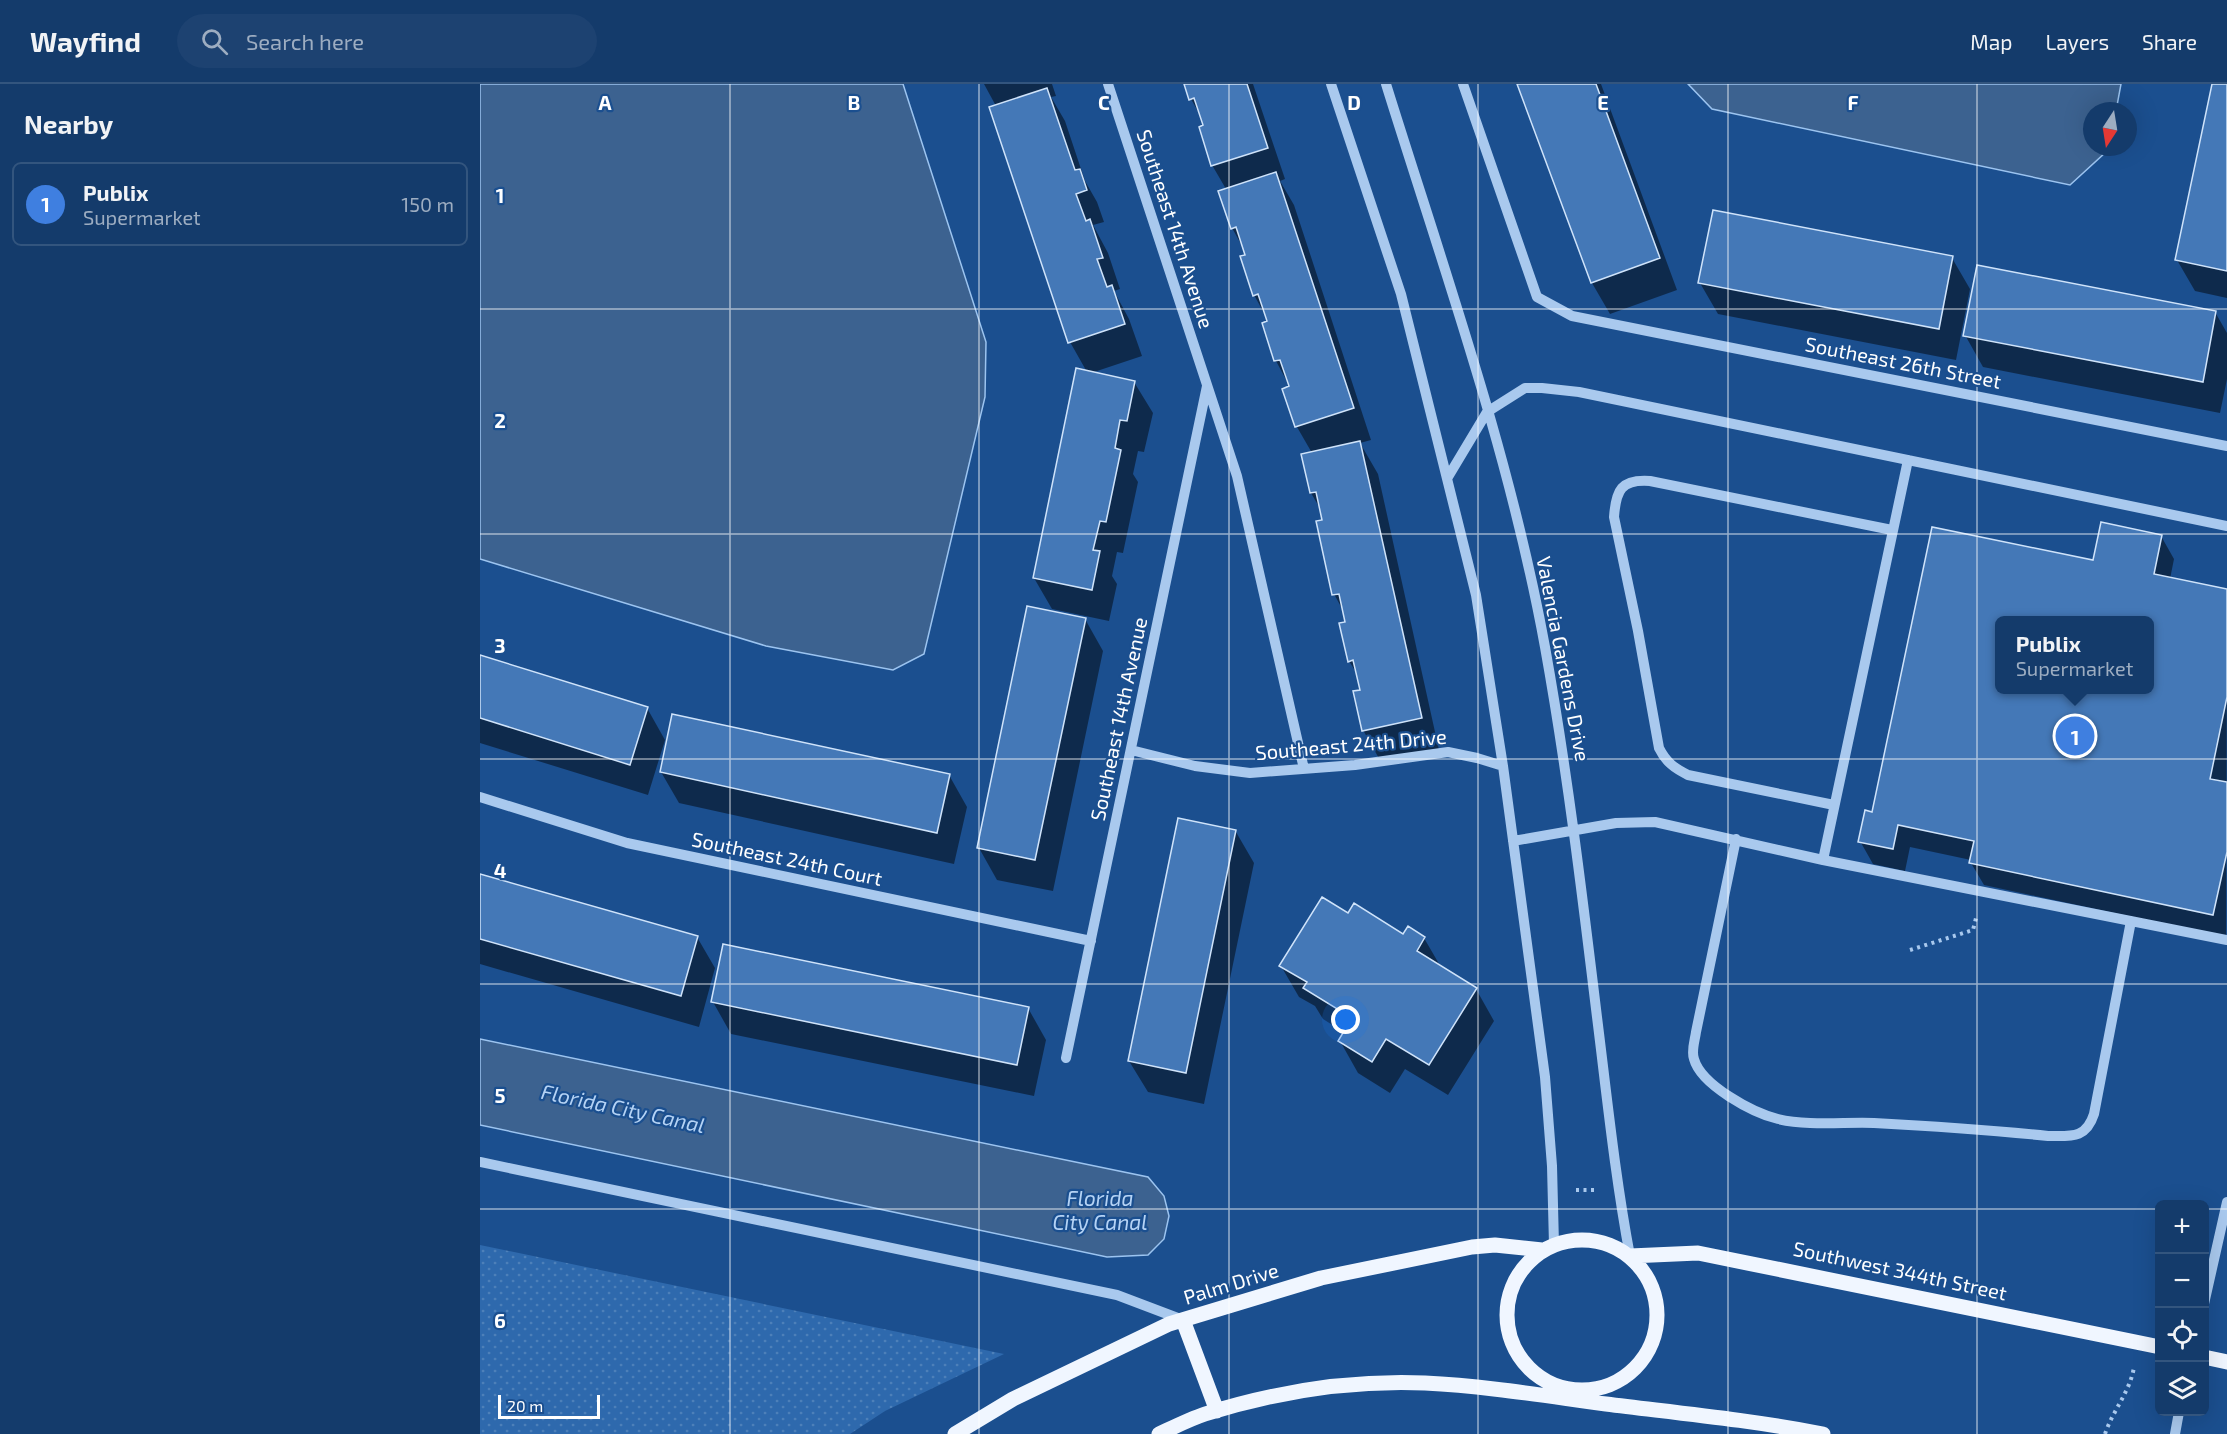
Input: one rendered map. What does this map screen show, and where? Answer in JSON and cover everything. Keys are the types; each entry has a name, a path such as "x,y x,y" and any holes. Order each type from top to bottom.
{"main road":[{"path":"1573,1239 1593,1240 1612,1245 1630,1256 1643,1269 1653,1286 1658,1304 1658,1324 1653,1342 1644,1359 1631,1373 1615,1383 1577,1395 1542,1379 1527,1366 1515,1350 1509,1333 1506,1314 1509,1295 1516,1277 1528,1262 1548,1247 1573,1239"},
{"name":"Palm Drive","path":"955,1434 1013,1399 1169,1324 1321,1278 1472,1247 1495,1245 1548,1247"},
{"name":"Southwest 344th Street","path":"1630,1256 1698,1253 2155,1346"},
{"path":"1183,1320 1217,1411"},
{"path":"2209,1358 2227,1362"},
{"path":"1159,1434 1205,1414 1314,1389 1377,1383 1425,1383 1577,1395 1823,1434"}],"street":[{"name":"Southeast 14th Avenue","path":"1108,84 1237,476 1304,769"},
{"path":"1331,84 1401,294 1479,606 1545,1077 1552,1166 1548,1247"},
{"name":"Valencia Gardens Drive","path":"1386,84 1465,332 1517,522 1542,633 1575,830 1617,1188 1630,1256"},
{"name":"Southeast 26th Street","path":"1463,84 1537,297 1572,316 2227,446"},
{"name":"Southeast 14th Avenue","path":"1066,1059 1208,386"},
{"path":"1448,477 1487,412 1525,388 1556,389 2227,526"},
{"path":"1823,860 1908,460"},
{"path":"1834,805 1688,775 1670,765 1664,757 1659,748 1614,517 1615,506 1623,485 1636,480 1650,481 1892,530"},
{"name":"Southeast 24th Drive","path":"1131,750 1195,766 1250,773 1355,765 1427,753 1448,752 1503,766"},
{"name":"Southeast 24th Court","path":"480,797 627,843 1091,941"},
{"path":"1513,841 1643,821 1672,825 1823,860 2227,940"},
{"path":"1736,839 1696,1032 1694,1059 1701,1072 1711,1083 1736,1100 1777,1119 1874,1123 2048,1136 2080,1134 2090,1126 2094,1114 2132,921"},
{"path":"480,1162 1117,1295 1183,1320"},
{"path":"2209,1286 2227,1202"},
{"path":"2175,1434 2179,1416"}],"path":[{"path":"1910,950 1973,930 1978,907"},
{"path":"1576,1190 1596,1190"},
{"path":"2105,1434 2111,1417 2127,1391 2135,1365"}],"shaded area":[{"path":"480,1245 1004,1354 885,1411 850,1434 480,1434"}],"water":[{"path":"480,84 903,84 986,342 985,397 924,654 893,670 766,646 480,559"},
{"path":"1688,84 2121,84 2118,102 2083,102 2083,156 2102,156 2070,185 1712,109"},
{"name":"Florida City Canal","path":"480,1039 1148,1177 1164,1196 1169,1216 1164,1239 1148,1255 1107,1257 480,1125"}],"building":[{"path":"1184,84 1247,84 1268,148 1211,166 1199,127 1203,125 1194,98 1189,100"},
{"path":"1517,84 1596,84 1660,258 1591,283"},
{"path":"2212,84 2227,84 2227,271 2175,260"},
{"path":"1047,88 1075,170 1080,169 1087,190 1076,194 1086,221 1090,219 1103,258 1097,259 1107,287 1112,285 1125,324 1068,343 989,107"},
{"path":"1276,172 1354,408 1295,427 1282,389 1289,386 1280,360 1274,361 1262,323 1267,321 1258,294 1253,296 1240,256 1245,255 1236,227 1231,229 1218,191"},
{"path":"1713,210 1953,256 1939,329 1698,283"},
{"path":"1977,265 2216,311 2203,382 1963,336"},
{"path":"1076,368 1135,381 1127,421 1120,420 1115,448 1121,450 1106,522 1100,521 1093,550 1100,551 1092,590 1033,578"},
{"path":"1360,441 1422,718 1362,731 1353,691 1360,690 1353,660 1348,662 1339,623 1345,622 1339,594 1332,595 1316,521 1322,520 1316,492 1310,493 1301,454"},
{"path":"2101,522 2162,535 2154,574 2227,589 2227,697 2210,779 2227,782 2227,852 2213,915 1969,863 1974,841 1898,825 1893,849 1858,842 1865,810 1872,812 1932,527 2093,560"},
{"path":"1027,606 1086,618 1035,860 977,848"},
{"path":"480,655 648,707 630,765 480,718"},
{"path":"672,714 950,774 937,833 660,772"},
{"path":"1178,818 1236,830 1186,1073 1128,1061"},
{"path":"480,874 698,936 681,996 480,939"},
{"path":"1322,897 1348,913 1354,903 1403,934 1408,926 1425,937 1417,951 1477,988 1429,1065 1386,1039 1372,1062 1338,1041 1352,1018 1303,988 1307,982 1279,966"},
{"path":"723,944 1029,1007 1017,1065 711,1002"}],"place":[{"name":"Publix","path":"2075,736"}]}
